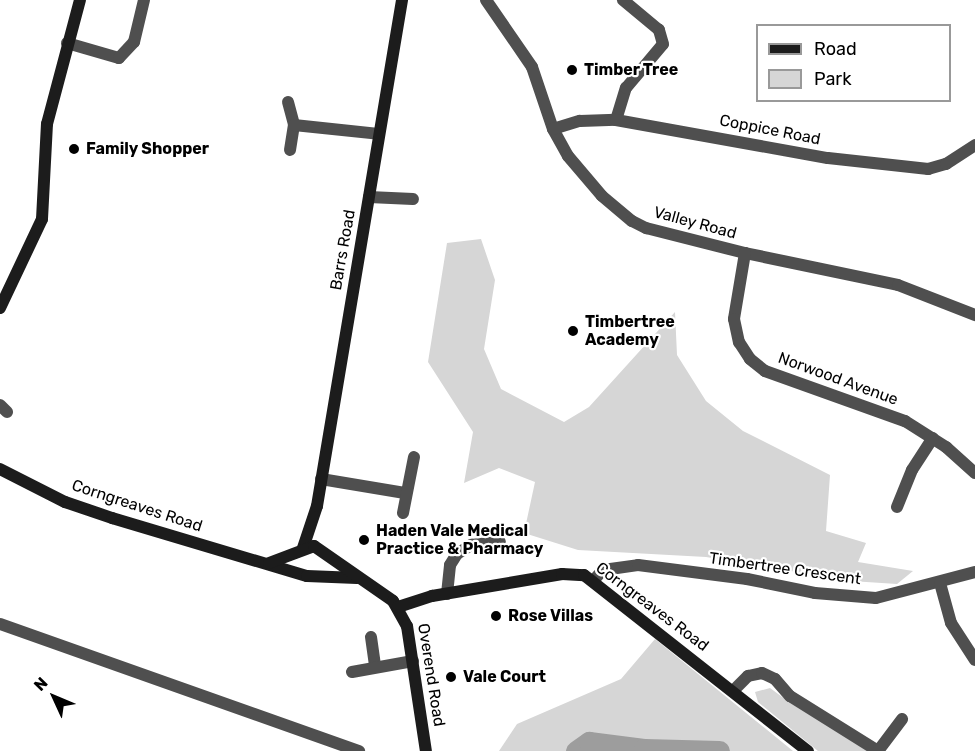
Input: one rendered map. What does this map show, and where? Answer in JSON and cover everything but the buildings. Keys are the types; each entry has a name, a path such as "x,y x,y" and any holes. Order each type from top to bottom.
{"street":[{"path":"0,308 42,219 47,124 80,0"},
{"path":"67,43 119,58 134,42 144,0"},
{"name":"Barrs Road","path":"301,550 317,506 402,0"},
{"name":"Valley Road","path":"486,0 532,68 553,129 579,172 622,215 646,228 745,253 898,285 975,315"},
{"path":"616,120 626,88 663,44 659,30 623,0"},
{"path":"288,102 294,125 290,150"},
{"name":"Coppice Road","path":"553,129 580,121 616,120 828,158 928,169 946,164 975,145"},
{"path":"294,125 379,134"},
{"path":"369,197 413,199"},
{"name":"Norwood Avenue","path":"745,253 734,319 739,342 750,358 765,371 904,421 933,438 975,473"},
{"path":"897,507 912,470 933,438"},
{"path":"403,513 405,493 414,457"},
{"name":"Corngreaves Road","path":"0,469 66,502 103,515 303,574 357,578"},
{"path":"321,479 405,493"},
{"name":"Barrs Road","path":"317,506 324,553"},
{"path":"447,594 450,565 457,554 471,544 500,542"},
{"name":"Corngreaves Road","path":"267,563 314,546 357,578 382,592 398,607 447,594 562,574 584,575 735,690 808,751"},
{"path":"301,550 296,562 303,574"},
{"path":"317,576 326,565 324,553"},
{"name":"Timbertree Crescent","path":"593,581 603,570 638,565 844,596 876,598 975,572"},
{"path":"940,583 951,622 975,660"},
{"name":"Overend Road","path":"398,607 407,626 426,751"},
{"path":"0,624 358,751"},
{"path":"371,637 375,667"},
{"path":"352,672 413,661"},
{"path":"735,690 748,676 762,673 775,679 790,696 878,751 902,719"}],"green space":[{"path":"481,239 495,280 484,349 501,389 564,422 589,407 675,312 677,355 706,401 743,431 830,475 826,531 866,543 858,562 913,571 897,584 851,581 706,557 578,550 524,533 535,482 499,468 464,483 473,432 428,362 447,243"},
{"path":"655,639 793,751 499,751 517,724 621,679"},
{"path":"770,688 870,751 818,751 758,702 755,692"}],"waterway":[{"path":"576,751 589,742 644,749 719,751"}],"place":[{"name":"Timber Tree","path":"572,70"},
{"name":"Family Shopper","path":"74,149"},
{"name":"Timbertree Academy","path":"573,331"},
{"name":"Haden Vale Medical Practice & Pharmacy","path":"364,540"},
{"name":"Rose Villas","path":"496,616"},
{"name":"Vale Court","path":"451,677"}]}
